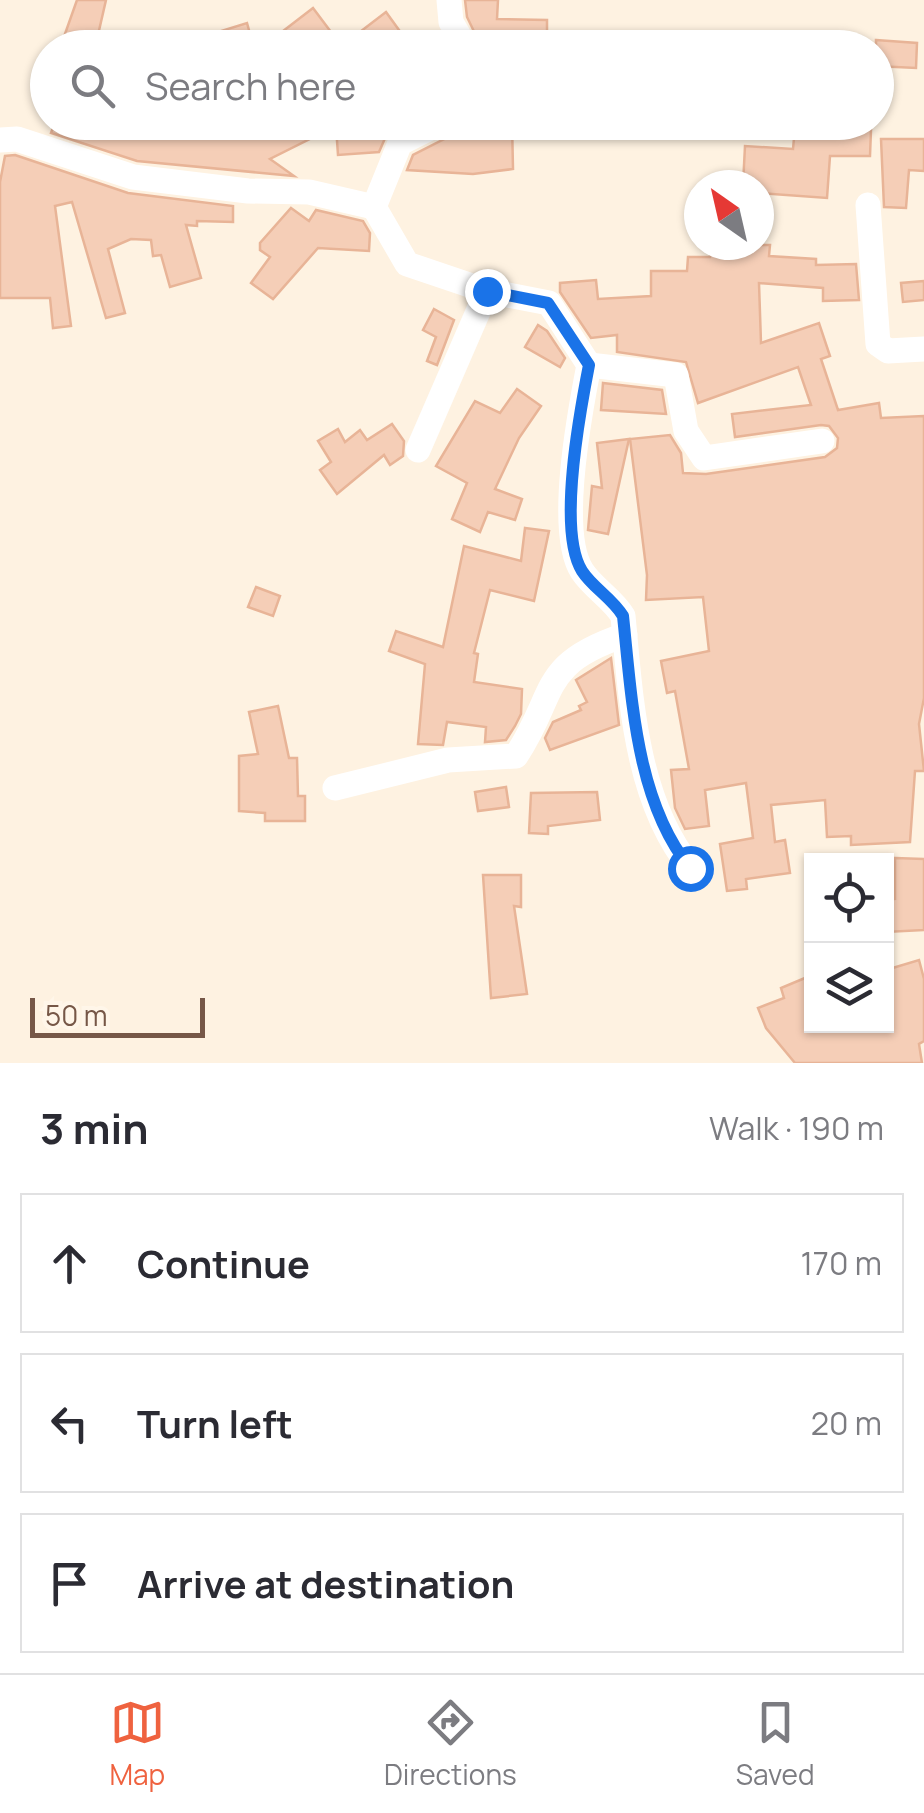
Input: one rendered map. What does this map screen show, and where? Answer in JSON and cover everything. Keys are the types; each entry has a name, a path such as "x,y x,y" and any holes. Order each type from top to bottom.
{"street":[{"path":"449,0 456,30"},
{"path":"0,140 17,139 133,177 248,191 309,192 374,207 407,264 487,291 548,303 589,365 620,372 660,370 676,375 686,431 704,458 822,441"},
{"path":"374,207 400,143 406,140"},
{"path":"868,205 878,344 888,351 924,348"},
{"path":"418,450 487,291"},
{"path":"589,365 577,430 573,536 583,573 613,599 623,616 650,791 666,835 690,868"},
{"path":"335,788 448,760 516,756 551,682 566,663 625,635"}],"building":[{"path":"77,0 106,0 99,30 66,30"},
{"path":"465,0 498,0 497,19 547,20 547,30 473,30"},
{"path":"313,8 330,30 284,30"},
{"path":"386,12 399,30 362,30"},
{"path":"247,23 249,30 224,30"},
{"path":"894,41 917,43 916,68 894,67"},
{"path":"924,139 924,171 909,170 906,208 884,207 881,140"},
{"path":"72,140 308,140 270,159 294,176 137,161"},
{"path":"337,140 384,140 379,152 338,155"},
{"path":"442,140 512,140 513,169 473,174 407,170 413,155"},
{"path":"794,140 871,140 870,156 830,156 827,198 774,194 774,170 744,170 745,146 793,149"},
{"path":"15,155 128,193 233,206 233,222 197,221 197,226 186,225 201,278 170,287 161,255 153,256 151,240 131,239 108,249 125,313 106,318 72,202 55,206 71,326 53,328 50,298 0,298 0,182 5,156"},
{"path":"291,208 309,221 316,210 363,221 370,233 369,251 318,248 273,299 251,283 270,257 260,250 260,243"},
{"path":"774,256 816,259 816,265 856,264 859,300 823,301 823,288 759,283 761,343 819,323 830,356 821,359 838,410 879,403 881,418 924,416 924,698 919,724 924,771 915,771 910,842 851,845 851,836 827,837 825,800 771,805 775,842 785,840 790,873 746,879 747,889 727,891 720,844 753,838 746,783 705,790 709,826 685,829 675,808 671,770 689,769 675,691 667,693 661,661 709,651 703,597 646,600 647,575 630,439 670,435 681,453 683,473 706,474 825,457 837,448 838,438 829,426 821,425 735,437 732,414 811,405 798,367 698,403 686,362 617,352 617,335 591,338 560,292 560,283 596,280 598,299 651,296 651,271 687,271 688,260 774,260"},
{"path":"924,281 924,300 903,302 901,283"},
{"path":"434,309 454,320 437,365 427,361 436,337 423,330"},
{"path":"538,325 547,331 565,358 560,367 525,347"},
{"path":"603,383 662,390 666,414 601,410"},
{"path":"517,389 541,406 519,438 495,489 522,499 515,520 488,512 480,532 452,519 467,483 436,466 475,401 500,413"},
{"path":"392,424 404,441 403,456 390,465 384,455 337,494 320,470 331,462 318,441 338,429 345,442 360,430 367,440"},
{"path":"629,439 608,534 588,530 592,486 602,488 597,443"},
{"path":"525,528 549,531 534,601 490,590 474,653 478,654 474,682 522,689 521,714 506,740 485,742 486,727 447,722 443,745 418,744 425,664 389,651 396,631 443,647 464,546 521,561"},
{"path":"256,587 280,596 273,616 248,607"},
{"path":"611,658 619,725 550,750 545,738 553,722 581,710 579,706 587,702 576,680"},
{"path":"278,706 289,758 297,758 298,796 305,796 305,821 265,821 265,813 239,811 239,756 258,754 249,712"},
{"path":"506,787 509,807 478,811 475,792"},
{"path":"597,792 600,820 548,826 548,834 529,833 531,793"},
{"path":"895,858 924,859 924,930 894,932"},
{"path":"483,875 521,875 521,907 514,906 527,994 491,998"},
{"path":"919,960 924,979 924,1041 919,1044 922,1063 795,1063 766,1028 758,1008 784,998 781,988 804,978 804,1033 894,1033 894,968"}],"route":[{"path":"487,291 548,303 589,365 572,484 576,558 583,573 613,599 623,616 650,791 666,835 690,868"}]}
